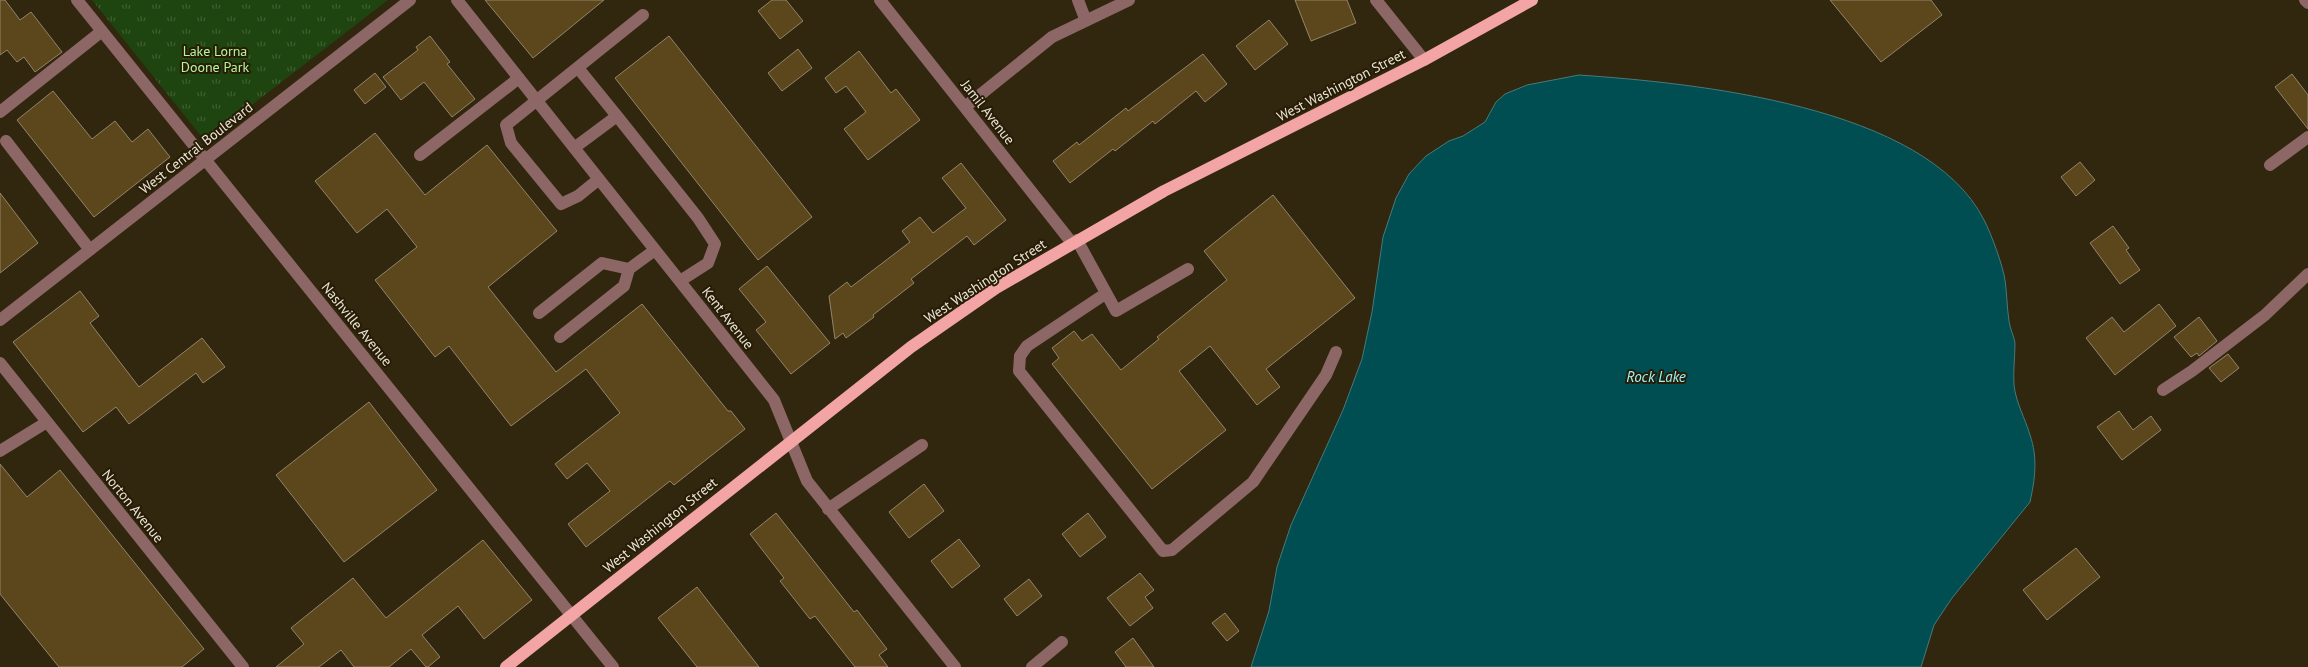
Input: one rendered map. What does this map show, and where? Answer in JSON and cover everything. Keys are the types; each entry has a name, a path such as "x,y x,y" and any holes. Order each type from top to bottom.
{"main road":[{"name":"West Washington Street","path":"506,667 910,348 996,288 1164,191 1424,60 1532,0"}],"street":[{"name":"Nashville Avenue","path":"77,0 613,667"},
{"name":"West Central Boulevard","path":"0,320 410,0"},
{"name":"Kent Avenue","path":"457,0 774,400 807,481 955,667"},
{"name":"Jamil Avenue","path":"880,0 965,108 1075,241 1116,311 1188,269"},
{"path":"1078,0 1086,21"},
{"path":"965,108 1052,37 1129,0"},
{"path":"1376,0 1424,60"},
{"path":"2305,0 2308,3"},
{"path":"599,179 578,196 561,204 511,143 506,125 643,15"},
{"path":"0,112 102,31"},
{"path":"578,68 698,218 715,244 708,263 680,281"},
{"path":"420,155 519,78"},
{"path":"574,148 616,116"},
{"path":"2270,165 2308,136"},
{"path":"6,140 90,250"},
{"path":"560,338 624,286 629,270 655,250"},
{"path":"539,313 602,263 629,270"},
{"path":"2164,390 2192,371 2265,314 2308,274"},
{"path":"1105,294 1027,346 1020,356 1020,371 1163,551 1172,550 1254,482 1326,375 1336,352"},
{"name":"Norton Avenue","path":"0,363 243,667"},
{"path":"0,452 47,422"},
{"path":"828,509 922,444"},
{"path":"1032,667 1062,642"}],"green space":[{"name":"Lake Lorna Doone Park","path":"92,0 388,0 205,141"}],"water":[{"name":"Rock Lake","path":"1579,75 1682,85 1742,94 1802,107 1860,126 1912,150 1955,181 1984,220 2005,280 2009,321 2015,343 2014,385 2033,444 2035,468 2033,485 2030,502 1952,598 1934,625 1921,667 1251,667 1269,611 1277,567 1291,525 1343,410 1362,359 1372,312 1383,237 1396,198 1409,174 1426,156 1449,141 1463,136 1485,122 1496,102 1505,94 1527,85"}],"building":[{"path":"0,0 5,0 20,20 31,12 62,52 35,72 24,57 17,62 7,50 0,55"},
{"path":"485,0 604,0 533,58"},
{"path":"772,0 786,0 803,21 780,39 758,11"},
{"path":"1295,0 1347,0 1356,23 1311,41"},
{"path":"1830,0 1931,0 1942,15 1881,62"},
{"path":"1269,20 1288,44 1255,70 1236,46"},
{"path":"430,36 450,62 447,64 475,99 452,117 424,82 401,100 383,77 418,50 416,47"},
{"path":"669,36 812,217 758,260 615,78"},
{"path":"798,49 812,68 782,91 768,73"},
{"path":"859,51 891,93 896,89 920,120 868,160 844,129 866,112 846,86 836,93 825,78"},
{"path":"1203,54 1227,84 1205,102 1196,91 1155,124 1153,121 1115,151 1113,149 1070,183 1053,161 1077,142 1079,145 1126,108 1128,111"},
{"path":"375,73 386,87 365,104 354,90"},
{"path":"2292,74 2308,95 2308,129 2275,87"},
{"path":"53,91 92,139 115,121 132,142 148,129 170,157 94,217 17,120"},
{"path":"375,133 425,195 487,145 557,231 488,287 556,372 642,304 728,411 731,411 745,429 674,485 670,481 586,547 568,524 610,491 587,463 567,479 555,464 620,413 586,369 511,426 449,346 435,357 375,280 417,247 387,209 357,233 315,181"},
{"path":"2080,162 2095,180 2076,196 2061,177"},
{"path":"961,163 1006,220 974,245 967,236 911,279 914,283 873,315 874,317 846,338 843,333 835,339 829,296 847,282 851,287 910,242 902,231 920,217 933,233 966,208 942,178"},
{"path":"0,193 38,243 0,273"},
{"path":"1273,195 1355,298 1266,369 1280,387 1257,405 1210,346 1179,371 1226,430 1152,489 1052,364 1059,358 1052,348 1074,331 1082,341 1092,334 1121,370 1159,339 1157,337 1227,280 1204,251"},
{"path":"2113,226 2129,248 2126,250 2140,270 2120,284 2090,243"},
{"path":"767,266 830,343 791,374 756,330 766,322 739,289"},
{"path":"80,291 99,316 90,323 139,387 202,338 225,367 203,383 196,373 129,424 116,407 83,432 13,342"},
{"path":"2159,304 2176,326 2115,375 2086,338 2112,317 2124,332"},
{"path":"2199,317 2217,341 2199,356 2197,353 2191,357 2174,337"},
{"path":"2228,354 2239,368 2221,382 2209,368"},
{"path":"369,402 437,490 344,562 276,475"},
{"path":"2119,411 2133,430 2151,416 2161,430 2122,460 2097,427"},
{"path":"0,464 27,497 60,470 204,649 182,667 59,667 0,594"},
{"path":"924,484 944,511 909,538 889,512"},
{"path":"776,513 854,612 857,610 887,649 879,655 888,667 855,667 815,616 810,619 780,581 784,578 750,534"},
{"path":"1088,513 1106,537 1080,557 1062,534"},
{"path":"959,539 980,566 952,588 931,561"},
{"path":"483,540 532,600 484,639 458,606 422,635 440,657 428,667 411,649 389,667 354,667 341,650 319,667 276,667 304,644 291,628 353,578 386,618"},
{"path":"2076,548 2100,577 2047,620 2023,590"},
{"path":"1140,573 1154,590 1145,597 1153,608 1130,626 1107,598"},
{"path":"1029,579 1042,596 1017,616 1004,599"},
{"path":"697,587 759,667 697,667 658,618"},
{"path":"1225,613 1239,631 1227,641 1212,623"},
{"path":"1133,638 1154,667 1126,667 1115,652"}]}
